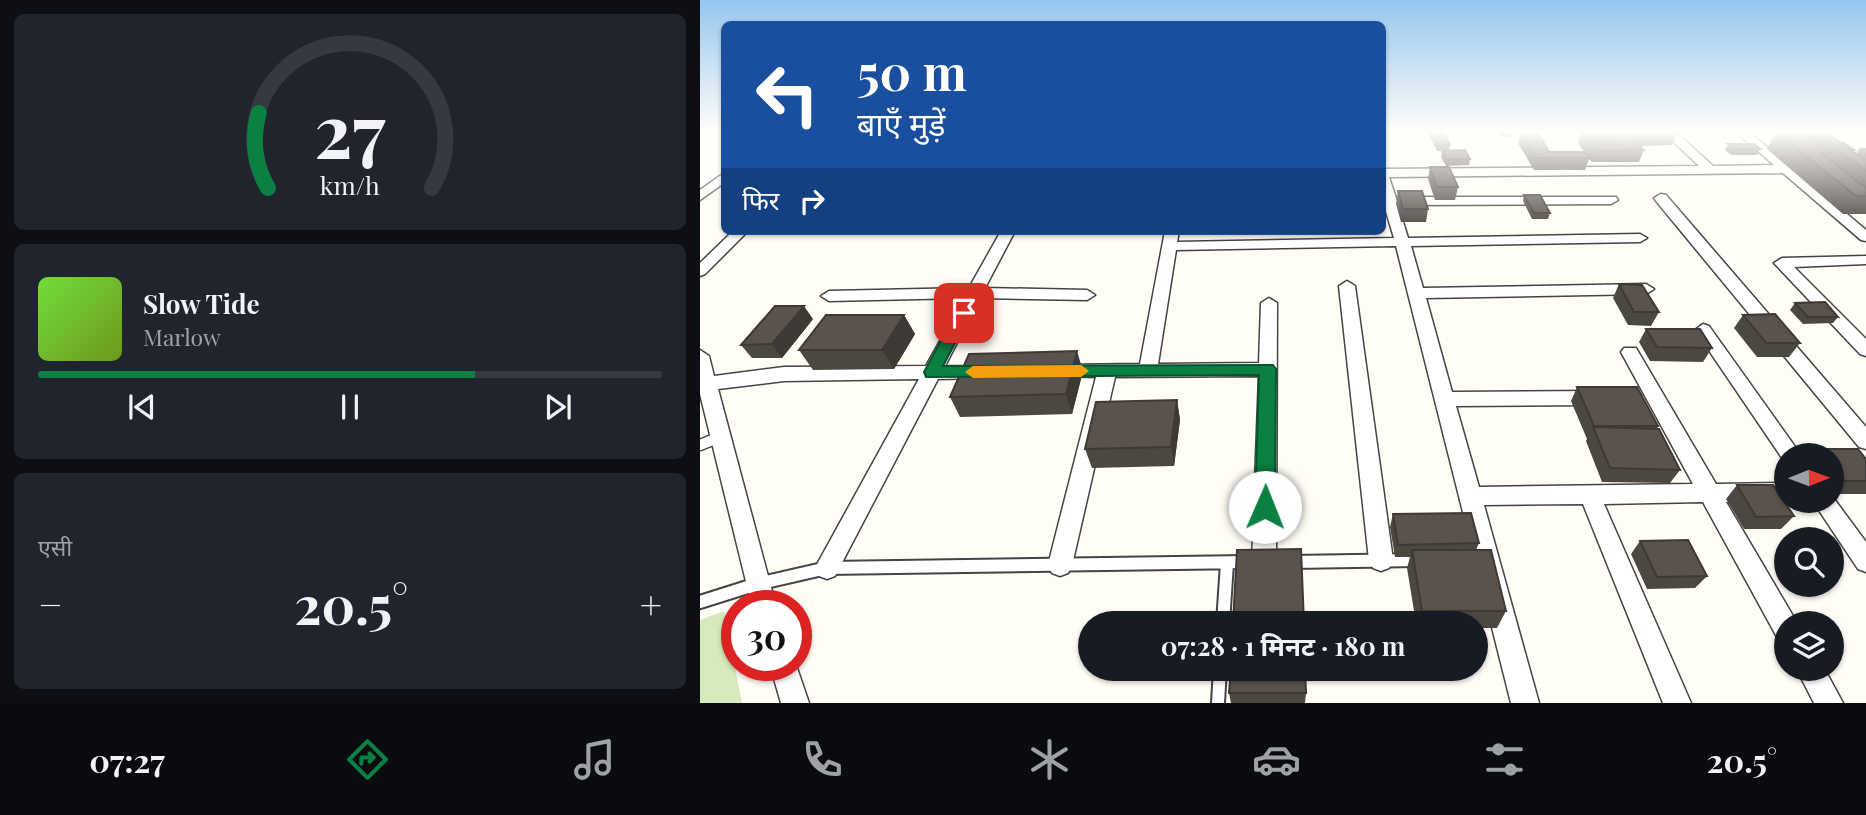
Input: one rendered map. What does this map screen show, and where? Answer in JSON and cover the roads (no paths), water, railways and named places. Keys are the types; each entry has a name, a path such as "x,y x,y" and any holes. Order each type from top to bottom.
{"street":[{"path":"1704,165 1709,169"},
{"path":"1781,165 1866,237"},
{"path":"1386,173 1786,169"},
{"path":"700,196 721,179"},
{"path":"1661,198 1866,441"},
{"path":"1525,703 1480,559 1470,496 1418,293 1404,243 1386,201 1611,200"},
{"path":"700,271 737,235"},
{"path":"827,568 1006,235"},
{"path":"1148,370 1171,238 1404,243 1640,239"},
{"path":"1866,260 1782,263 1866,350"},
{"path":"1346,286 1381,560"},
{"path":"1418,293 1646,289"},
{"path":"829,296 975,293 1087,295"},
{"path":"1264,562 1269,303"},
{"path":"1703,330 1783,443"},
{"path":"1630,352 1776,611"},
{"path":"700,356 707,384 710,441 759,590"},
{"path":"1040,371 1267,369"},
{"path":"1060,565 1107,371"},
{"path":"707,384 784,374 999,372"},
{"path":"1445,399 1655,397"},
{"path":"1470,496 1774,492"},
{"path":"1590,495 1677,703"},
{"path":"1832,513 1866,561"},
{"path":"788,681 794,703"},
{"path":"1816,681 1829,703"}],"lane":[{"path":"700,603 757,584 827,568 1434,560"},
{"path":"1224,611 1227,563"},
{"path":"1218,703 1219,681"}]}
